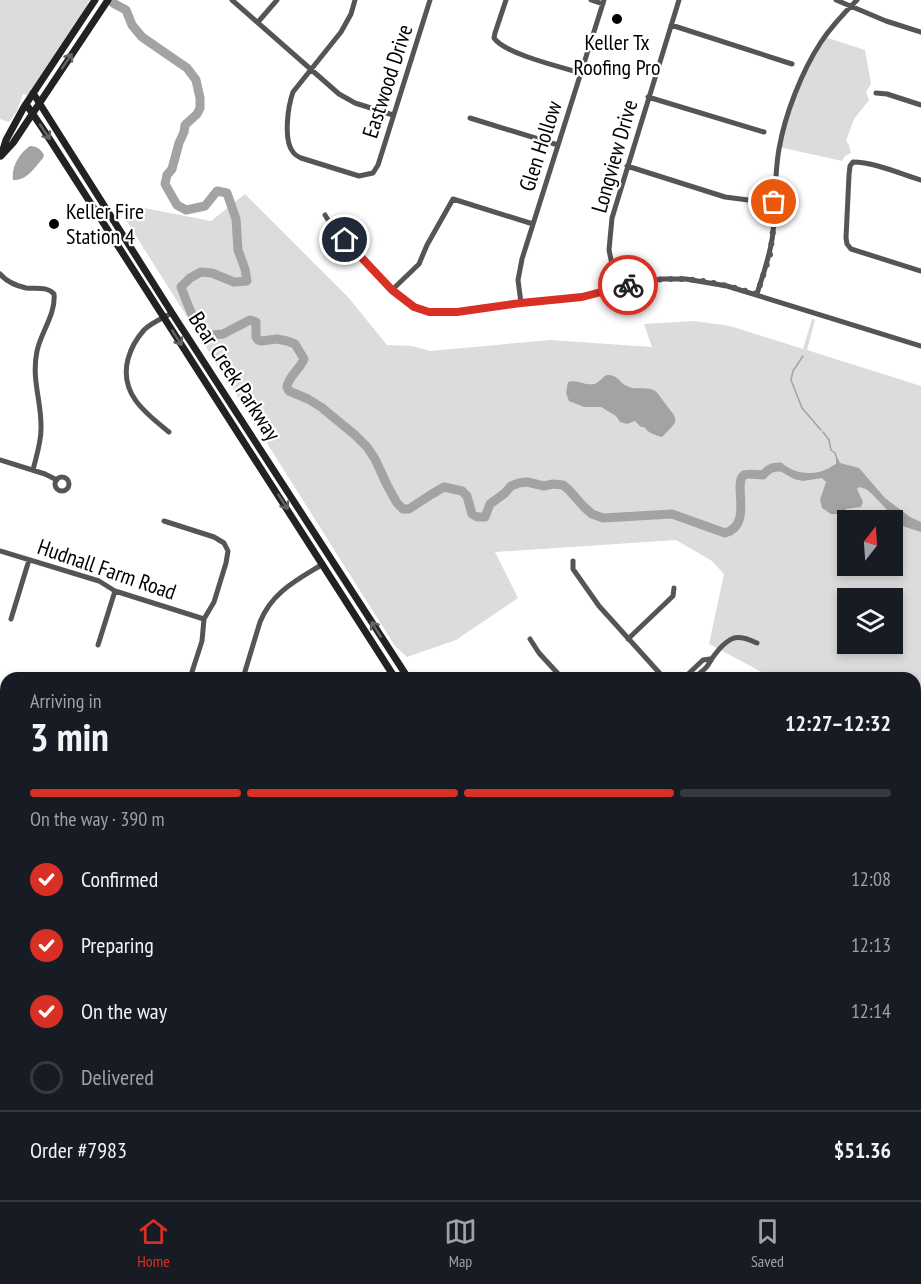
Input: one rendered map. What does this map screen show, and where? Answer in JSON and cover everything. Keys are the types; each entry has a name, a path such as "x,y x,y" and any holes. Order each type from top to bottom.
{"main road":[{"path":"0,156 26,104 95,0"},
{"path":"0,156 13,143 108,0"},
{"name":"Bear Creek Parkway","path":"33,93 404,672"},
{"name":"Bear Creek Parkway","path":"26,104 391,672"},
{"path":"71,172 80,167"},
{"path":"101,219 109,213"},
{"path":"123,254 131,248"}],"street":[{"path":"232,0 347,99 393,115"},
{"path":"258,22 277,0"},
{"path":"311,70 342,32 355,0"},
{"name":"Eastwood Drive","path":"311,70 293,92 289,104 287,121 290,146 301,158 359,176 369,175 375,171 430,0"},
{"path":"506,0 494,38 498,43 518,53 581,73"},
{"path":"591,0 604,2"},
{"name":"Longview Drive","path":"617,288 609,250 612,218 679,0"},
{"path":"836,0 921,32"},
{"path":"757,294 770,255 779,147 796,92 820,43 857,0"},
{"name":"Glen Hollow","path":"521,303 518,286 519,272 532,224 604,2"},
{"path":"670,25 792,64"},
{"path":"876,93 887,94 921,105"},
{"path":"648,97 764,132"},
{"path":"470,118 558,145"},
{"path":"921,180 880,167 854,162 850,166 849,175 846,238 851,249 921,271"},
{"path":"627,166 725,197 774,202"},
{"path":"392,290 419,264 427,244 453,199 532,224"},
{"path":"325,215 392,290 414,307 429,312 457,312 582,297 651,281 686,279 712,282 757,294 921,346"},
{"path":"0,274 12,283 24,287 51,290 54,294 52,312 37,351 35,364 42,430 33,470"},
{"path":"169,432 135,402 129,390 125,370 132,346 144,330 172,313"},
{"path":"0,460 57,480"},
{"path":"164,521 214,537 224,543 228,550 214,602 204,619 202,641 192,672"},
{"name":"Hudnall Farm Road","path":"0,551 99,581 115,591 204,619"},
{"path":"11,619 29,560"},
{"path":"573,561 573,569 599,606 658,672"},
{"path":"245,672 260,622 271,603 284,589 323,564"},
{"path":"627,639 673,596 674,588"},
{"path":"98,645 115,591"},
{"path":"700,672 710,659 735,638 746,639 757,644"},
{"path":"530,639 556,672"},
{"path":"690,672 703,660 710,659"}],"shaded area":[{"path":"0,0 90,0 32,97 23,94 17,111 9,122 0,119"},
{"path":"825,37 865,50 871,84 866,92 869,100 854,119 846,141 851,153 842,161 779,147 799,83"},
{"path":"30,146 40,150 44,155 43,158 27,176 13,180 13,171 17,161"},
{"path":"245,194 348,297 387,345 412,346 430,351 550,340 652,347 644,324 694,321 730,326 803,349 812,319 815,320 807,350 921,386 921,672 762,672 709,644 724,574 712,561 676,540 495,552 518,598 456,640 407,657 395,646 124,217 139,207 211,221"},
{"path":"607,375 616,377 630,387 648,388 659,394 675,417 672,427 662,437 654,435 635,421 627,424 620,422 616,416 601,407 584,407 569,401 566,393 568,382 594,384"},
{"path":"836,457 840,463 859,468 885,498 901,510 887,510 871,493 859,487 857,489 863,502 861,507 837,510 837,514 831,514 822,508 820,500 826,482 822,478 803,481 769,468 770,464 777,463 793,470 815,473 836,464"},
{"path":"903,512 921,522 921,532 903,526"}],"waterway":[{"path":"111,0 126,10 132,25 142,37 187,68 196,80 200,108 185,125 172,169 167,175 165,184 177,205 186,210 205,206 217,191 227,193 236,219 238,250 247,281 234,282 212,273 201,272 190,278 181,287 198,326 206,338 210,338 250,320 256,322 258,340 277,339 295,344 304,359 288,383 289,391 321,407 367,447 397,503 403,509 409,509 444,487 462,491 467,496 472,514 485,517 490,504 511,486 527,482 544,486 563,485 592,514 603,518 672,514 725,533 734,529 739,522 740,486 744,475 763,475 770,469 780,467"},
{"path":"803,356 793,371 791,380 802,408 821,430"},
{"path":"823,432 837,459"}],"way so far":[{"path":"628,285 662,279 686,279 712,282 757,294 770,255 774,202"}],"place":[{"name":"Keller Tx Roofing Pro","path":"617,19"},
{"name":"Keller Fire Station 4","path":"54,224"}],"route":[{"path":"345,240 392,290 414,307 429,312 457,312 582,297 628,285"}]}
